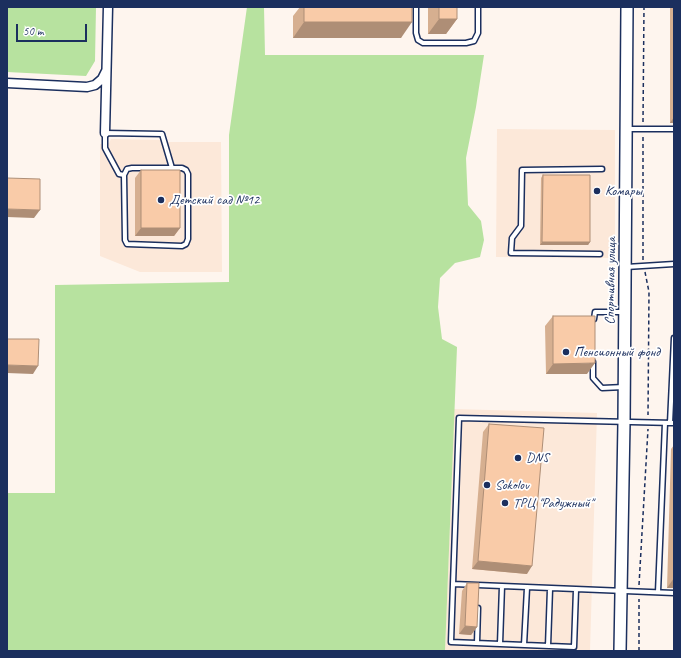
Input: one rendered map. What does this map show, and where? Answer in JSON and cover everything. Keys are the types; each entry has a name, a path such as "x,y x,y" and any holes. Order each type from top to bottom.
{"street":[{"path":"105,133 108,66 108,7"},
{"name":"Спортивная улица","path":"620,651 624,422 627,7"},
{"path":"7,83 87,87 95,85 102,79 108,66"}],"lane":[{"path":"416,7 416,33 418,40 423,43 466,43 474,40 478,32 478,7"},
{"path":"627,129 674,129"},
{"path":"124,175 119,174 105,148 105,133 162,134 172,168"},
{"path":"172,168 182,168 186,170 188,174 188,239 182,246 127,244 125,240 124,175 127,169 172,168"},
{"path":"600,254 512,253 512,238 521,226 522,170 602,169"},
{"path":"625,267 674,264"},
{"path":"594,327 595,312 625,312"},
{"path":"576,590 574,647 451,642 459,418 672,423 674,338"},
{"path":"593,356 593,378 602,388 624,388"},
{"path":"658,592 665,423"},
{"path":"453,584 674,593"},
{"path":"478,585 478,593"},
{"path":"500,644 502,586"},
{"path":"524,645 527,588"},
{"path":"548,646 550,589"},
{"path":"477,643 478,600"}],"path":[{"path":"639,651 639,592 648,423 649,292 644,266 644,7"}],"shaded area":[{"path":"497,129 615,130 615,258 496,257"},
{"name":"Детский сад №12","path":"111,139 160,140 161,142 221,142 222,272 140,272 100,256 100,144 109,143"},
{"path":"454,409 597,413 590,651 445,651"}],"green space":[{"path":"7,7 96,7 95,61 86,76 7,72"},
{"path":"247,7 264,7 265,55 484,55 466,158 468,205 481,221 484,240 480,257 455,263 440,278 438,307 442,339 457,347 445,651 7,651 7,493 55,493 55,285 229,282 229,135"}],"building":[{"path":"304,7 412,7 412,22 304,22"},
{"path":"439,7 457,7 457,19 439,19"},
{"path":"141,170 180,170 180,228 141,228"},
{"path":"543,175 590,175 590,242 542,242"},
{"path":"7,178 40,179 40,210 7,209"},
{"path":"553,316 595,316 595,363 553,364"},
{"path":"7,339 39,339 38,366 7,365"},
{"name":"ТРЦ \"Радужный\"","path":"489,424 544,428 532,566 478,561"},
{"path":"467,583 479,583 477,627 465,626"}],"place":[{"name":"Комары","path":"597,191"},
{"name":"Детский сад №12","path":"161,200"},
{"name":"Пенсионный фонд","path":"566,352"},
{"name":"DNS","path":"518,458"},
{"name":"Sokolov","path":"487,485"},
{"name":"ТРЦ \"Радужный\"","path":"505,503"}]}
